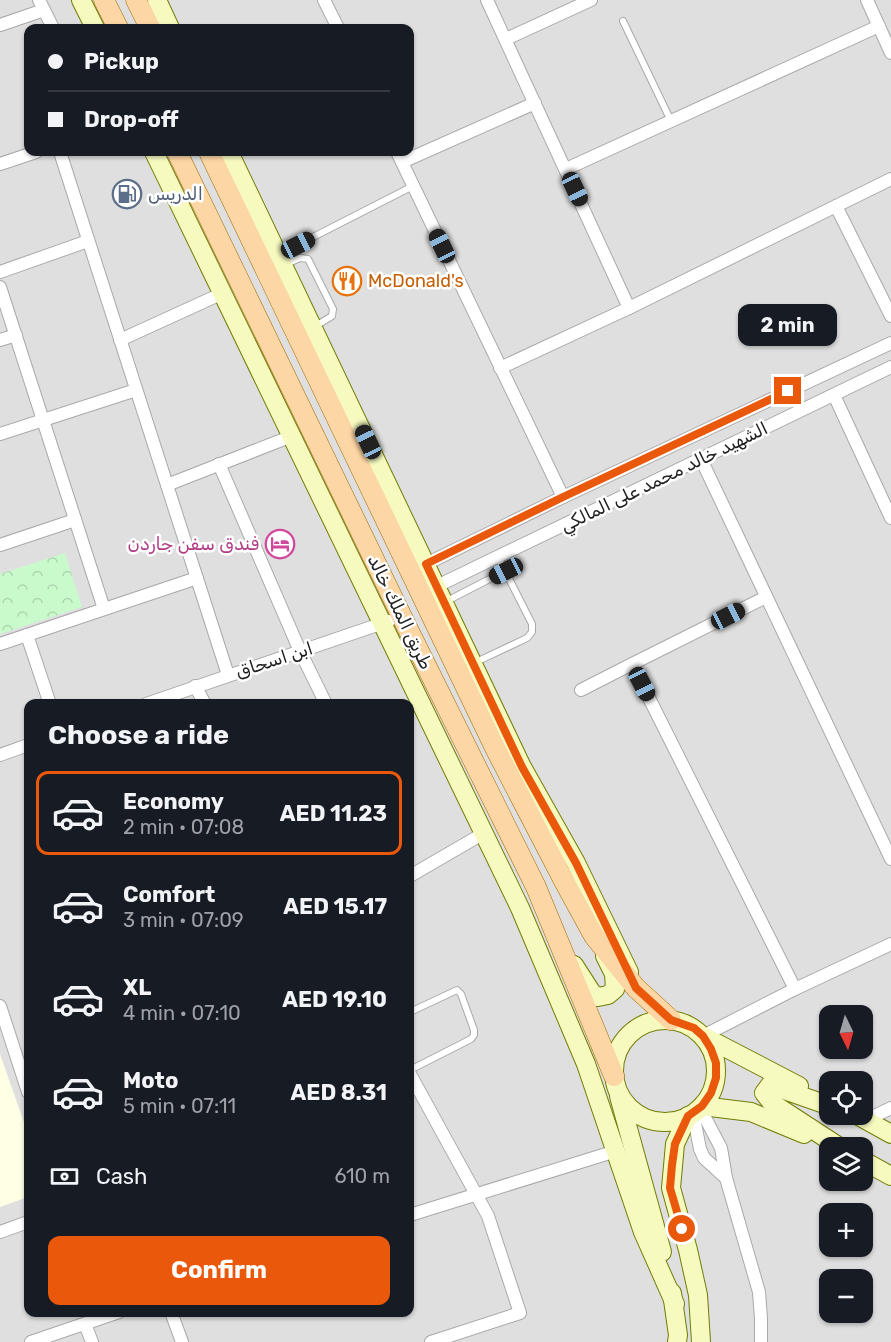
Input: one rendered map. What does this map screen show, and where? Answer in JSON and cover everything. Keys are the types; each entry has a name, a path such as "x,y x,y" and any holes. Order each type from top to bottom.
{"main road":[{"path":"81,0 93,24"},
{"path":"104,0 116,24"},
{"path":"136,0 148,24"},
{"path":"157,0 168,24"},
{"path":"156,156 520,908 586,1064 643,1232 675,1304"},
{"name":"طريق الملك خالد","path":"179,156 402,617 531,877 616,1084"},
{"name":"طريق الملك خالد","path":"211,156 495,748 594,936 636,988 671,1020"},
{"path":"231,156 522,767 576,863 636,988"},
{"path":"560,944 592,993 598,997 608,995 615,988 614,974 594,936"},
{"path":"677,1342 675,1304 666,1265 616,1084 617,1053 620,1046 629,1034 642,1025 656,1020 683,1023 703,1036 819,1096"},
{"path":"701,1342 698,1295 670,1188 675,1144 696,1111 711,1093 716,1078 716,1063 703,1036"},
{"path":"616,1084 627,1105 640,1116 656,1121 673,1121 696,1111 751,1112 819,1140"},
{"path":"819,1103 770,1086 764,1093 772,1103 823,1137"},
{"path":"873,1124 891,1134"},
{"path":"873,1166 891,1176"}],"street":[{"path":"324,0 336,24"},
{"path":"488,0 629,308"},
{"path":"506,39 591,0"},
{"path":"867,0 891,53"},
{"path":"0,25 41,5 50,24"},
{"path":"566,170 879,26"},
{"path":"414,151 535,103"},
{"path":"0,164 24,156"},
{"path":"61,156 228,675"},
{"path":"400,157 563,497"},
{"path":"500,368 629,308 891,179"},
{"path":"836,206 891,316"},
{"path":"0,272 88,241"},
{"path":"0,287 105,609"},
{"path":"120,340 223,293"},
{"path":"0,340 16,335"},
{"name":"الشهيد خالد محمد على المالكي","path":"426,564 891,343"},
{"name":"الشهيد خالد محمد على المالكي","path":"441,594 498,557 891,367"},
{"path":"0,434 136,390"},
{"path":"834,395 891,518"},
{"path":"167,485 292,436"},
{"path":"701,459 891,859"},
{"path":"219,464 300,651 324,699"},
{"path":"0,545 75,520"},
{"path":"0,644 196,578"},
{"path":"581,690 766,597"},
{"name":"ابن اسحاق","path":"160,699 402,617"},
{"path":"27,635 48,699"},
{"path":"632,664 795,989"},
{"path":"195,686 202,699"},
{"path":"0,755 24,746"},
{"path":"414,874 484,833"},
{"path":"703,1036 891,944"},
{"path":"0,1006 24,1080"},
{"path":"415,1096 488,1216 520,1313 431,1342"},
{"path":"873,1112 891,1108"},
{"path":"696,1111 700,1149 704,1158 726,1178"},
{"path":"696,1111 717,1138 721,1148 726,1178 759,1292 761,1342"},
{"path":"414,1214 616,1151"},
{"path":"0,1232 24,1223"},
{"path":"32,1342 105,1317"},
{"path":"173,1317 182,1342"},
{"path":"85,1324 92,1342"}],"lane":[{"path":"623,21 670,121"},
{"path":"281,260 413,186"},
{"path":"281,260 308,259 333,309 332,316 314,327"},
{"path":"473,663 527,638 532,632 532,624 498,557"},
{"path":"441,594 506,571"},
{"path":"414,1010 457,990 461,994 474,1035 471,1039 414,1070"}],"shaded area":[{"path":"0,0 891,0 891,1342 0,1342"},
{"path":"0,1054 24,1123 24,1198 0,1207"}],"green space":[{"path":"65,553 82,607 0,634 0,574"}],"place":[{"name":"الدريس","path":"127,194"},
{"name":"McDonald's","path":"347,281"},
{"name":"فندق سفن جاردن","path":"280,544"}],"route":[{"path":"682,1229 670,1188 675,1144 688,1116 702,1106 711,1093 716,1078 716,1063 711,1049 703,1036 694,1028 671,1020 636,988 576,863 522,767 426,564 788,391"}]}
